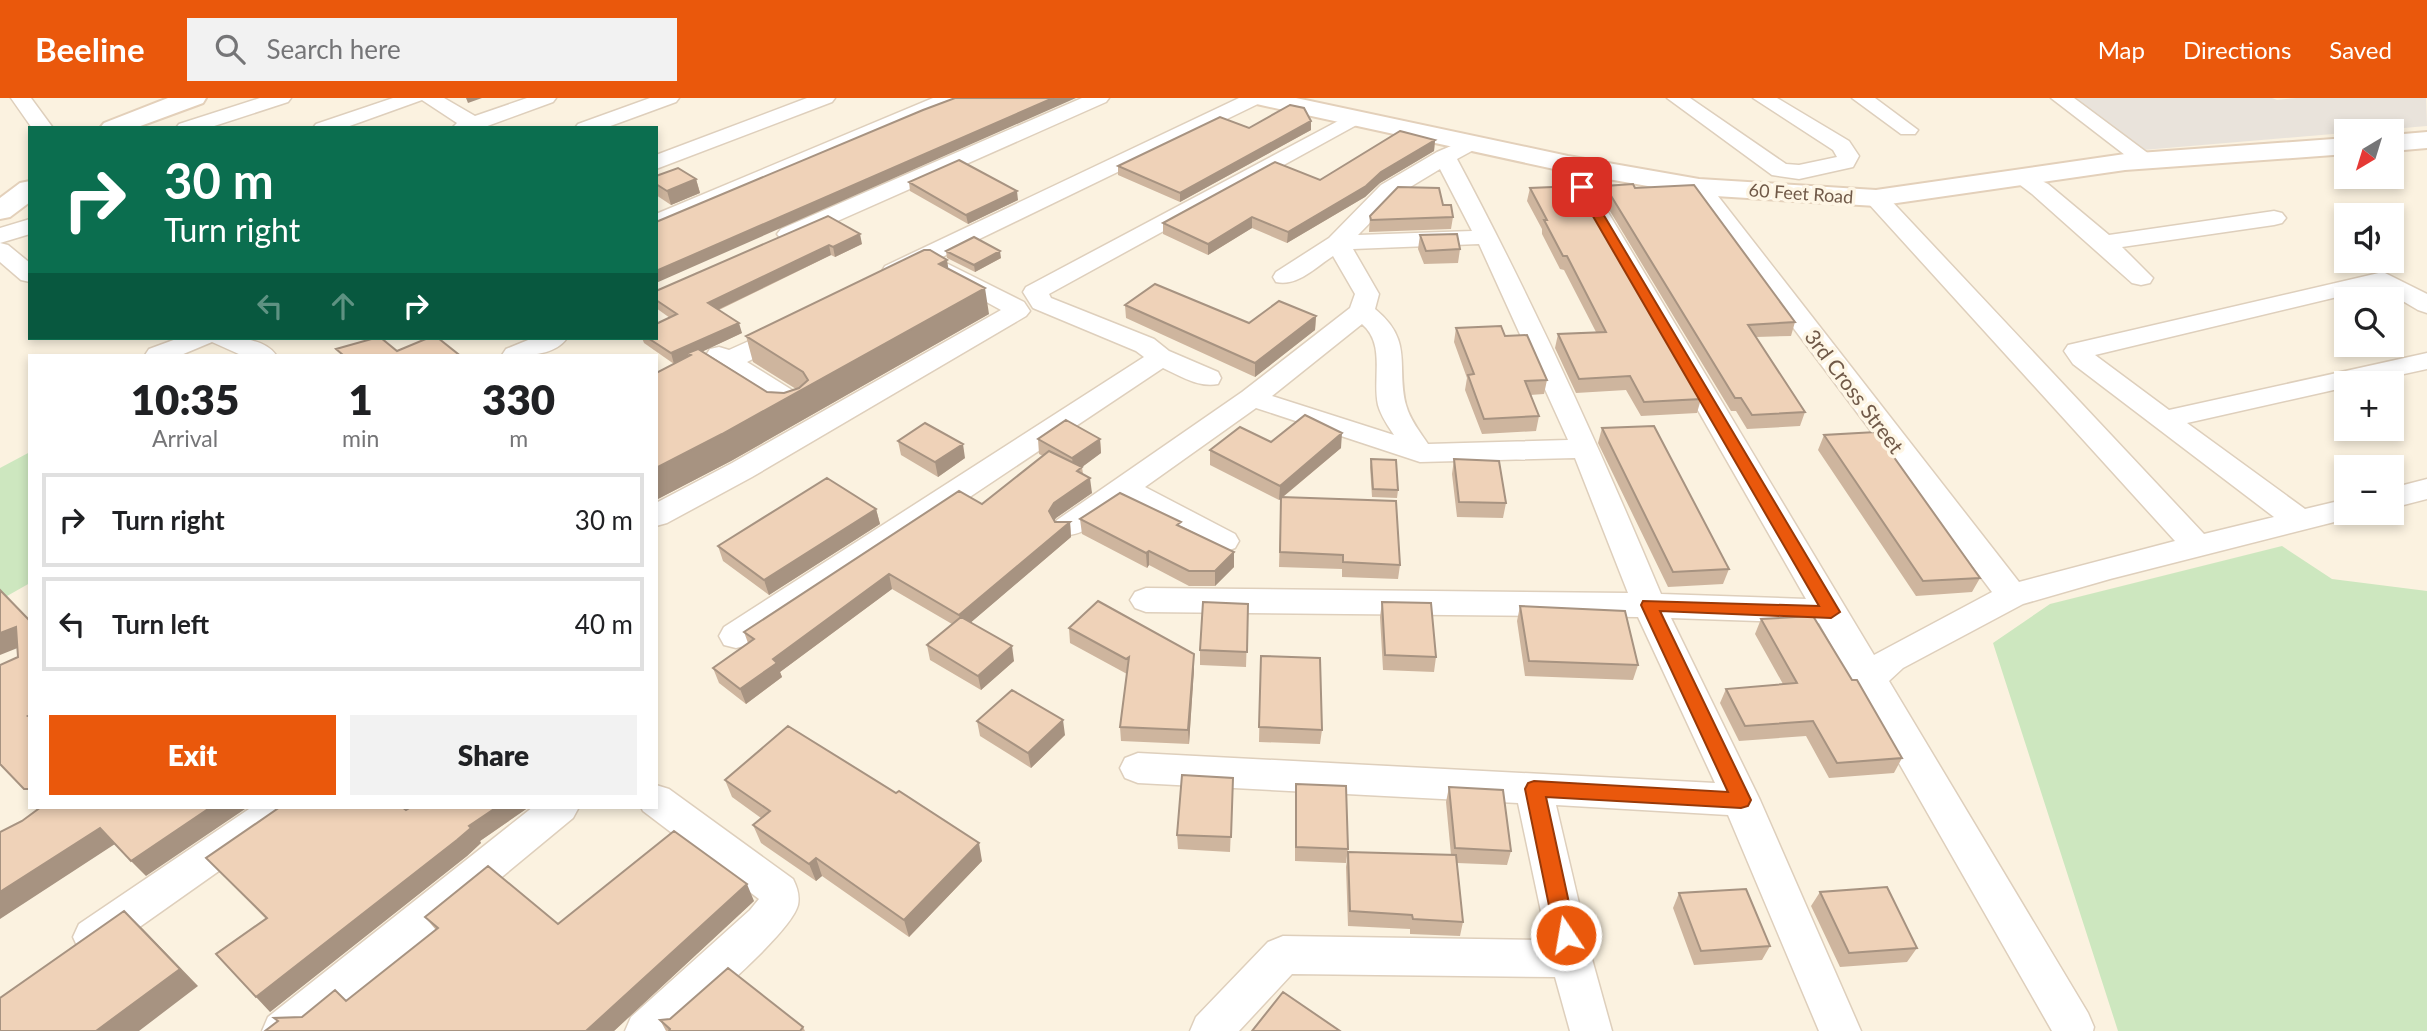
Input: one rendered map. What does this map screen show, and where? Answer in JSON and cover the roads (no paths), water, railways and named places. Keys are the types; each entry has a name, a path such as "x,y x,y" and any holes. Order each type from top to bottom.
{"street":[{"path":"118,126 152,111 194,98"},
{"path":"192,126 281,98"},
{"path":"329,126 413,98"},
{"path":"430,98 467,126 546,98"},
{"path":"591,126 669,98"},
{"path":"658,162 825,98"},
{"path":"658,221 950,98"},
{"path":"766,244 1099,98"},
{"path":"658,515 826,422 1017,311 1015,307 942,267 932,265 871,287 1255,98"},
{"name":"60 Feet Road","path":"1261,98 1568,164 1699,187 1877,198 2146,160 2334,147"},
{"path":"1677,98 1772,167 1799,172 1845,162 1848,156 1841,146 1763,98"},
{"path":"1862,98 1908,130"},
{"path":"2061,98 2146,160"},
{"path":"20,107 41,126"},
{"path":"1208,378 1160,357 1145,345 1042,303 1035,292 1355,118"},
{"path":"2404,142 2427,141"},
{"path":"1285,277 1337,243 1389,190 1472,142"},
{"path":"1445,157 1487,237 1586,449 1649,605 1741,800 1840,1031"},
{"path":"1568,164 2073,1027"},
{"path":"1799,172 1819,194"},
{"path":"2022,178 2040,189 2141,278"},
{"name":"3rd Cross Street","path":"1699,187 2012,596"},
{"path":"0,211 28,190"},
{"path":"1877,198 2198,546"},
{"path":"2104,243 2274,218"},
{"path":"0,236 28,227"},
{"path":"1337,243 1487,237"},
{"path":"1068,527 1252,398 1362,311 1367,294 1337,243"},
{"path":"0,250 28,273"},
{"path":"2300,521 2082,358 2077,351 2383,279 2427,305"},
{"path":"1362,311 1374,319 1390,344 1392,406 1420,453"},
{"path":"810,316 718,363 826,422"},
{"path":"161,354 197,340"},
{"path":"228,340 261,354"},
{"path":"516,354 549,340"},
{"path":"736,636 1160,357"},
{"path":"2166,419 2427,361"},
{"path":"1252,398 1420,453 1586,449"},
{"path":"1124,488 1224,541"},
{"path":"2404,495 2427,489"},
{"path":"1869,680 1891,659 2012,596 2334,512"},
{"path":"1146,600 1649,605 1831,612"},
{"path":"1138,768 1741,800"},
{"path":"1534,789 1571,959 1591,1031"},
{"path":"646,1031 764,923 778,905 779,891 658,801"},
{"path":"67,955 278,809"},
{"path":"283,1031 558,809"},
{"path":"1211,1031 1283,955 1571,959"}]}
